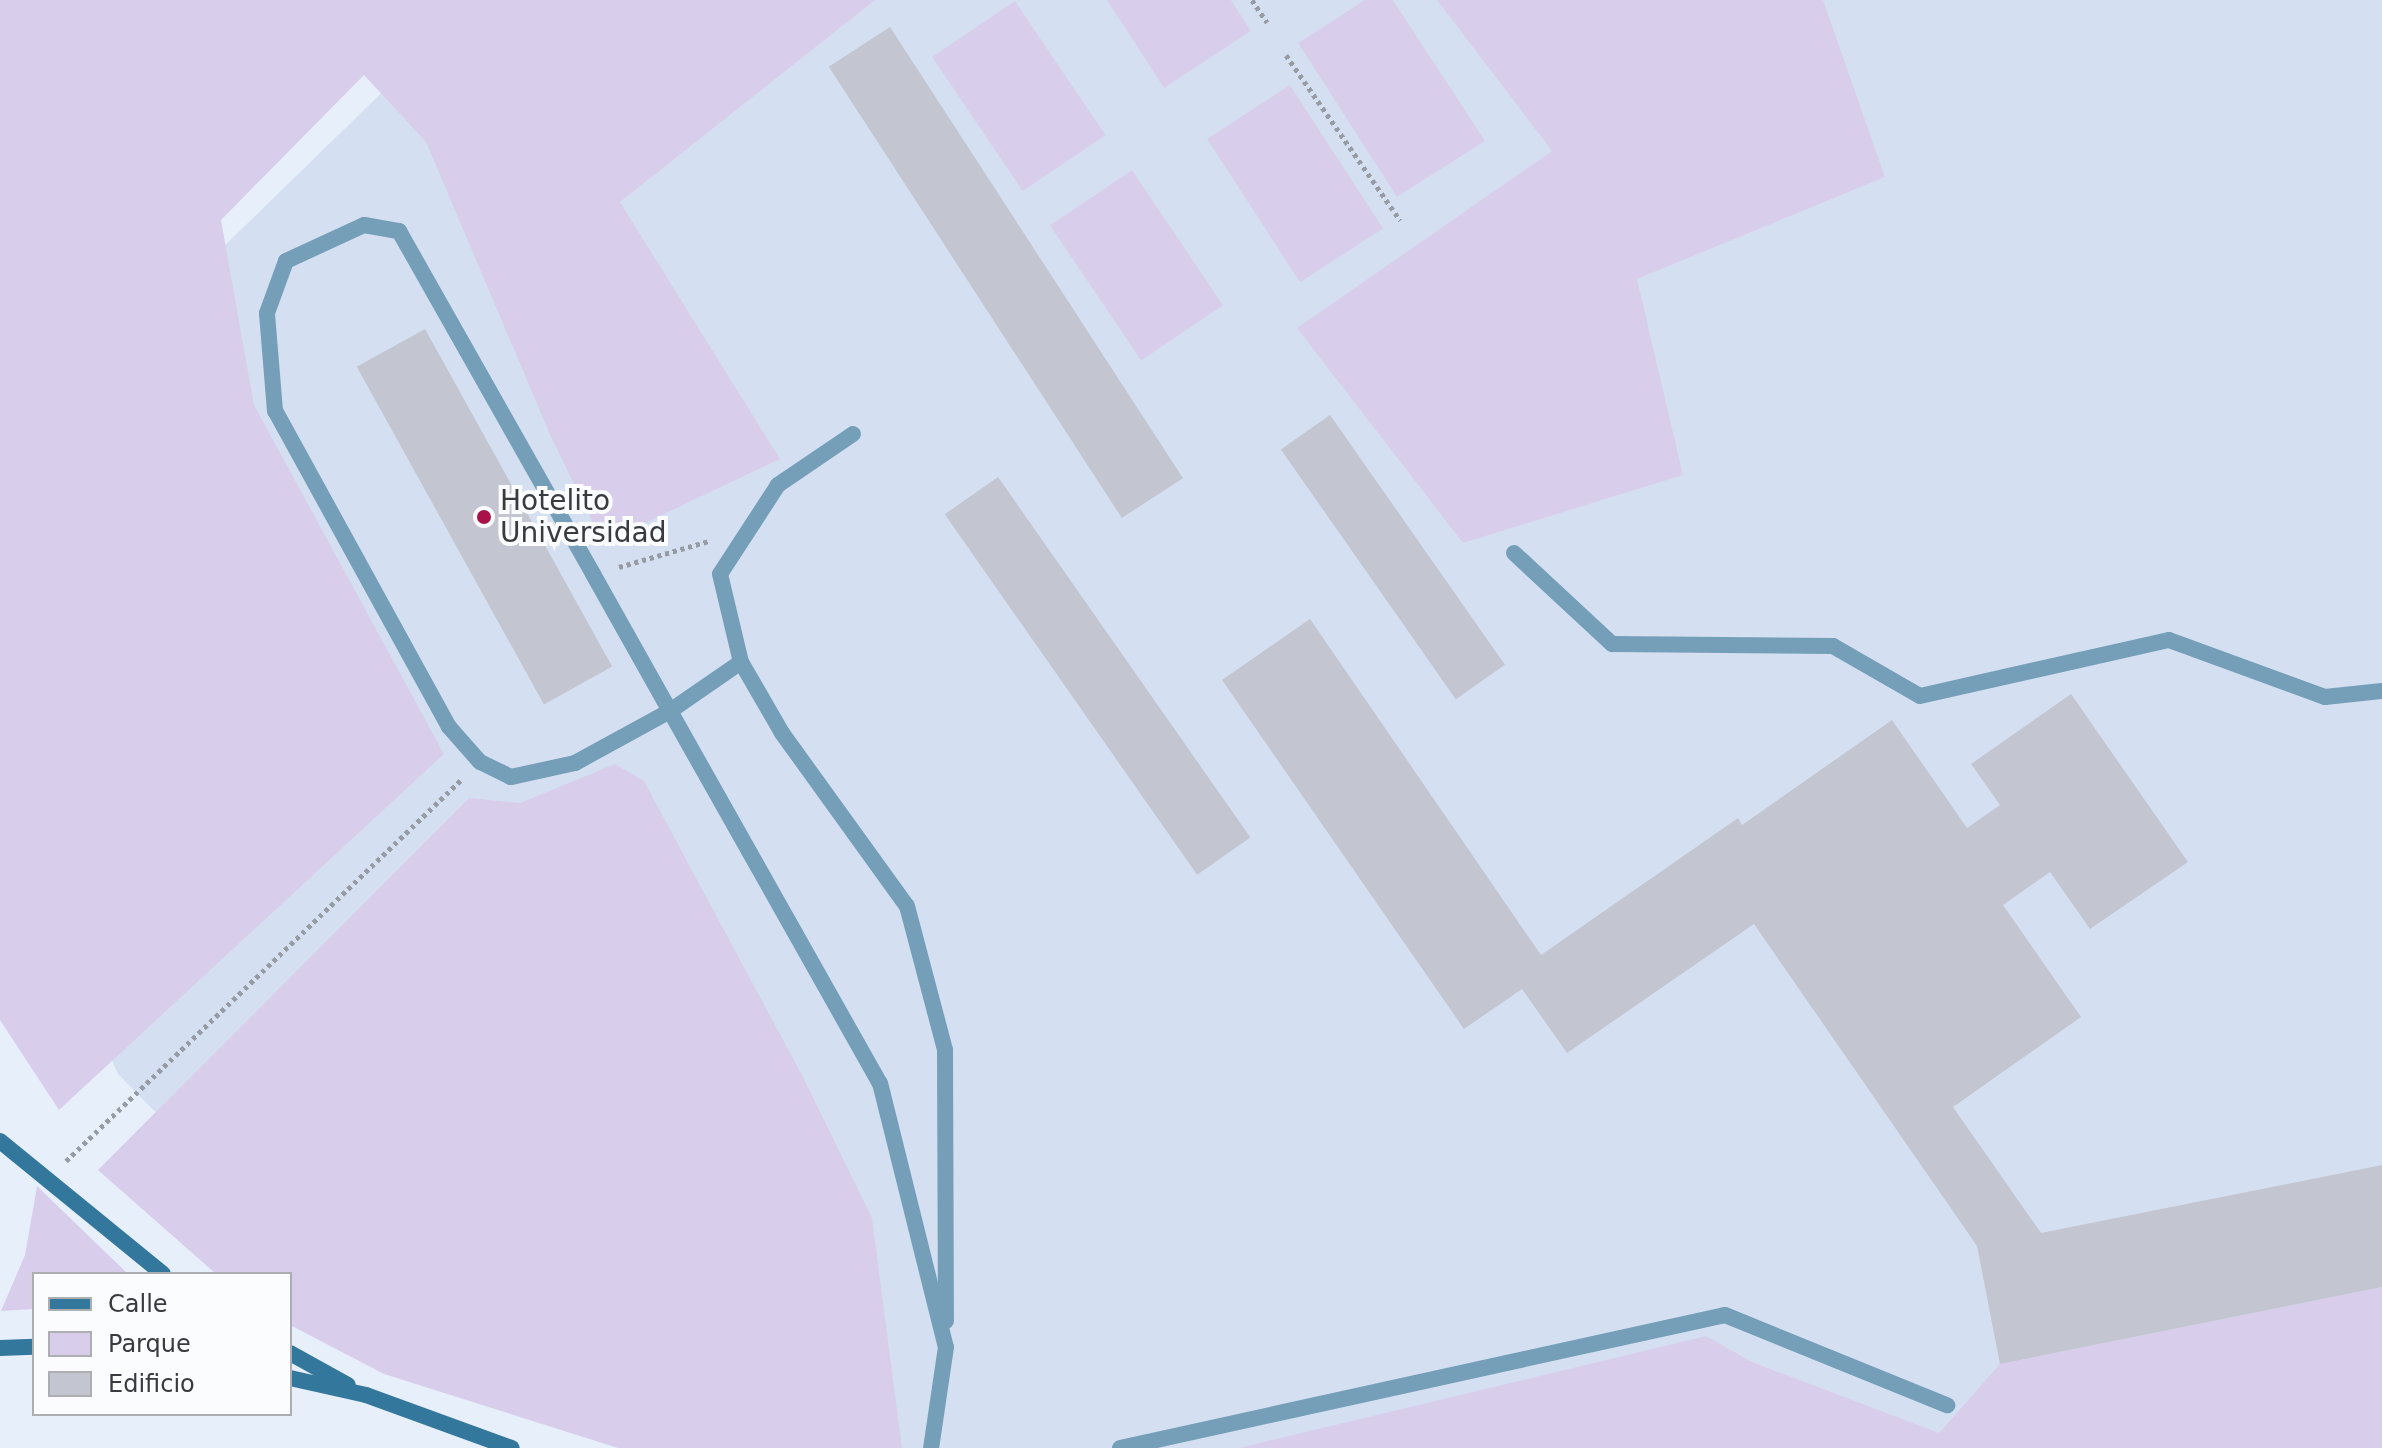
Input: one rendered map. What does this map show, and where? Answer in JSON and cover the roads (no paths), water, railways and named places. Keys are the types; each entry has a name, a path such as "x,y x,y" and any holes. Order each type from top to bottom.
{"street":[{"path":"0,1141 161,1272"},
{"path":"0,1348 32,1347"},
{"path":"292,1354 366,1395"},
{"path":"292,1378 366,1395 512,1448"}],"lane":[{"path":"741,662 670,711 575,763 511,777 480,762 449,727 275,411 267,313 286,261 364,225 399,231 593,574 670,711 880,1083 946,1347"},
{"path":"853,434 778,485 720,574 741,662 782,733 907,906 945,1050 946,1347 931,1448"},
{"path":"1514,553 1612,644 1833,646 1920,696 2169,640 2325,697 2382,691"},
{"path":"1120,1448 1725,1315 1947,1405"}],"place":[{"name":"Hotelito Universidad","path":"484,517"}]}
